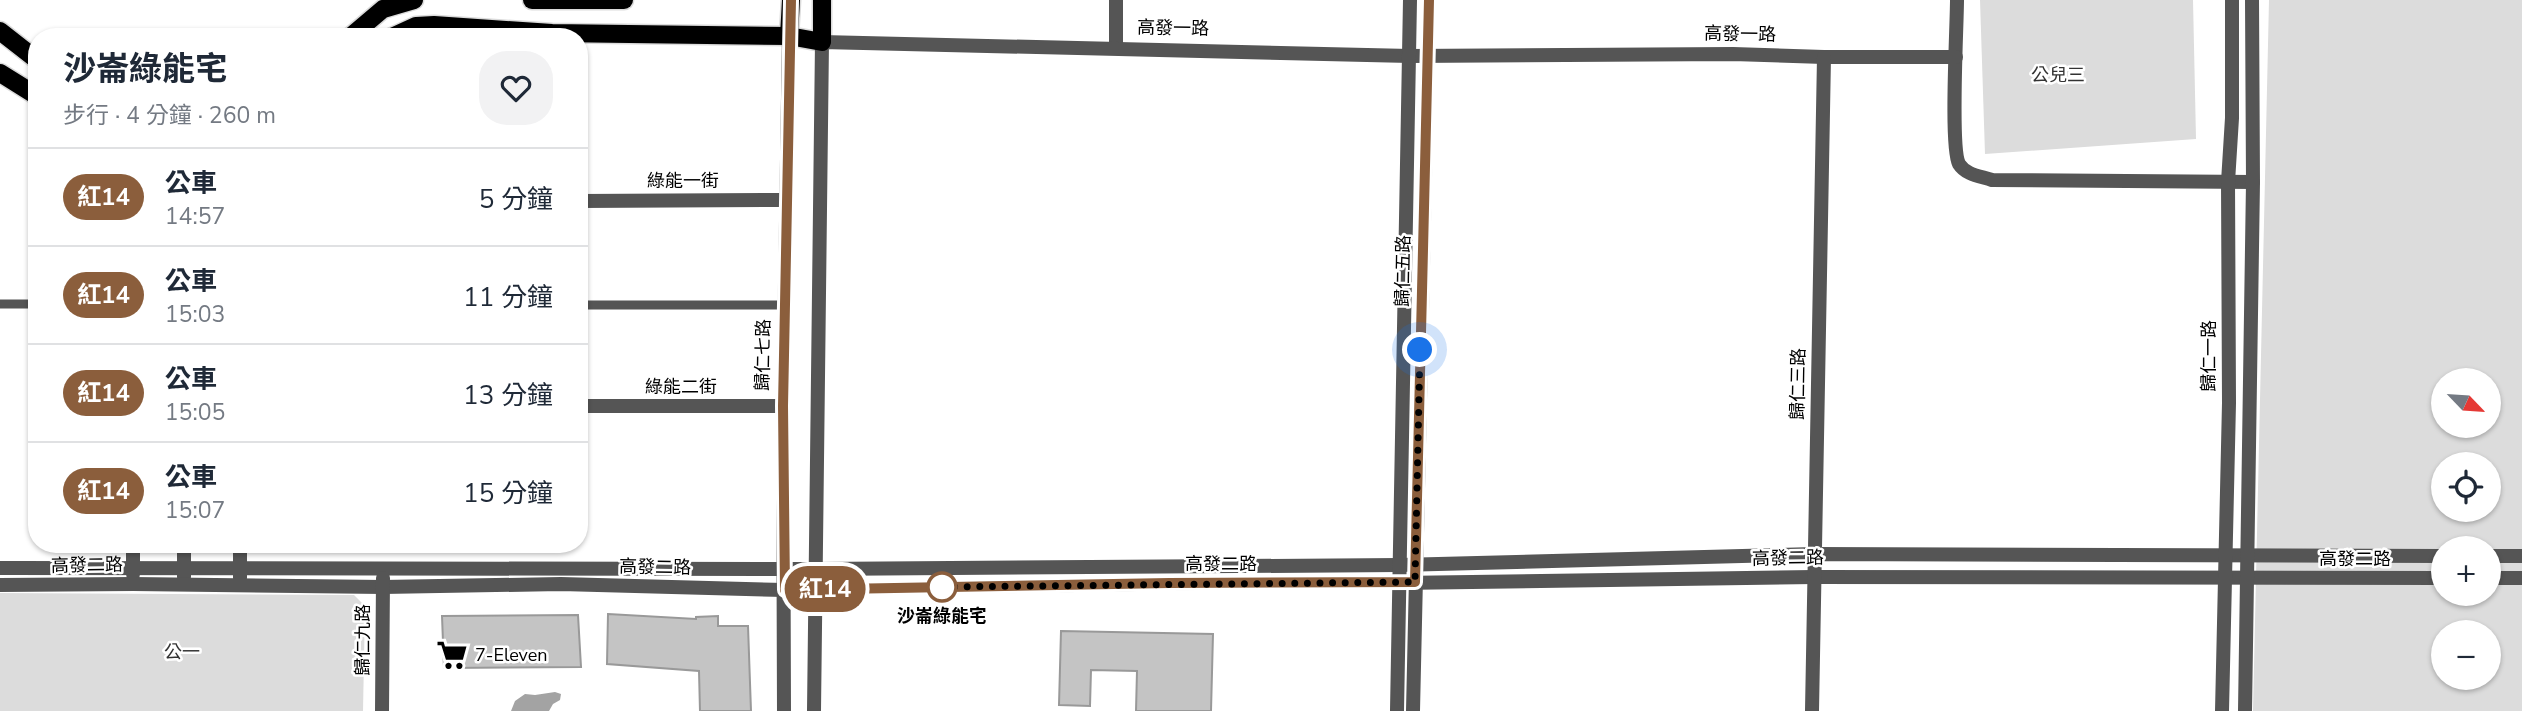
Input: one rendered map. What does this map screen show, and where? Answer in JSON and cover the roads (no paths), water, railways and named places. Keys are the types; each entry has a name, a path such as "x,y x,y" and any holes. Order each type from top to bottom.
{"main road":[{"path":"361,28 383,9 414,0"},
{"path":"531,0 624,0"},
{"name":"歸仁七路","path":"789,36 791,0"},
{"path":"822,0 822,42"},
{"name":"高發一路","path":"412,28 434,25 478,28"},
{"path":"0,31 28,53"},
{"name":"高發一路","path":"588,33 789,36 822,42"},
{"path":"0,73 28,90"}],"street":[{"path":"1116,0 1116,48"},
{"name":"歸仁五路","path":"1396,711 1410,0"},
{"name":"歸仁五路","path":"1413,711 1429,0"},
{"path":"1957,0 1955,139 1958,162 1968,173 1993,180 2253,182"},
{"name":"歸仁一路","path":"2222,711 2229,403 2228,182 2232,118 2232,0"},
{"path":"2245,711 2253,182 2252,0"},
{"name":"歸仁七路","path":"784,711 783,406 789,36"},
{"name":"高發一路","path":"822,42 1427,56 1733,54 1956,57"},
{"path":"814,711 822,42"},
{"name":"歸仁三路","path":"1812,711 1824,57"},
{"name":"綠能一街","path":"588,201 787,200"},
{"name":"綠能二街","path":"588,406 783,406"},
{"path":"133,584 134,553"},
{"path":"184,553 184,585"},
{"path":"240,553 240,587"},
{"name":"高發二路","path":"0,568 815,569 1399,565 1814,554 2431,556"},
{"path":"2501,556 2522,556"},
{"name":"歸仁九路","path":"382,711 383,570"},
{"name":"高發二路","path":"0,586 133,584 383,587 561,584 785,590 1814,577 2431,578"},
{"path":"2501,578 2522,578"}],"lane":[{"path":"0,304 28,304"},
{"path":"588,305 785,305"}],"place":[{"name":"沙崙綠能宅","path":"942,587"},
{"name":"7-Eleven","path":"452,655"}],"park label":[{"name":"公兒三","path":"2058,75"},
{"name":"公一","path":"182,652"}]}
